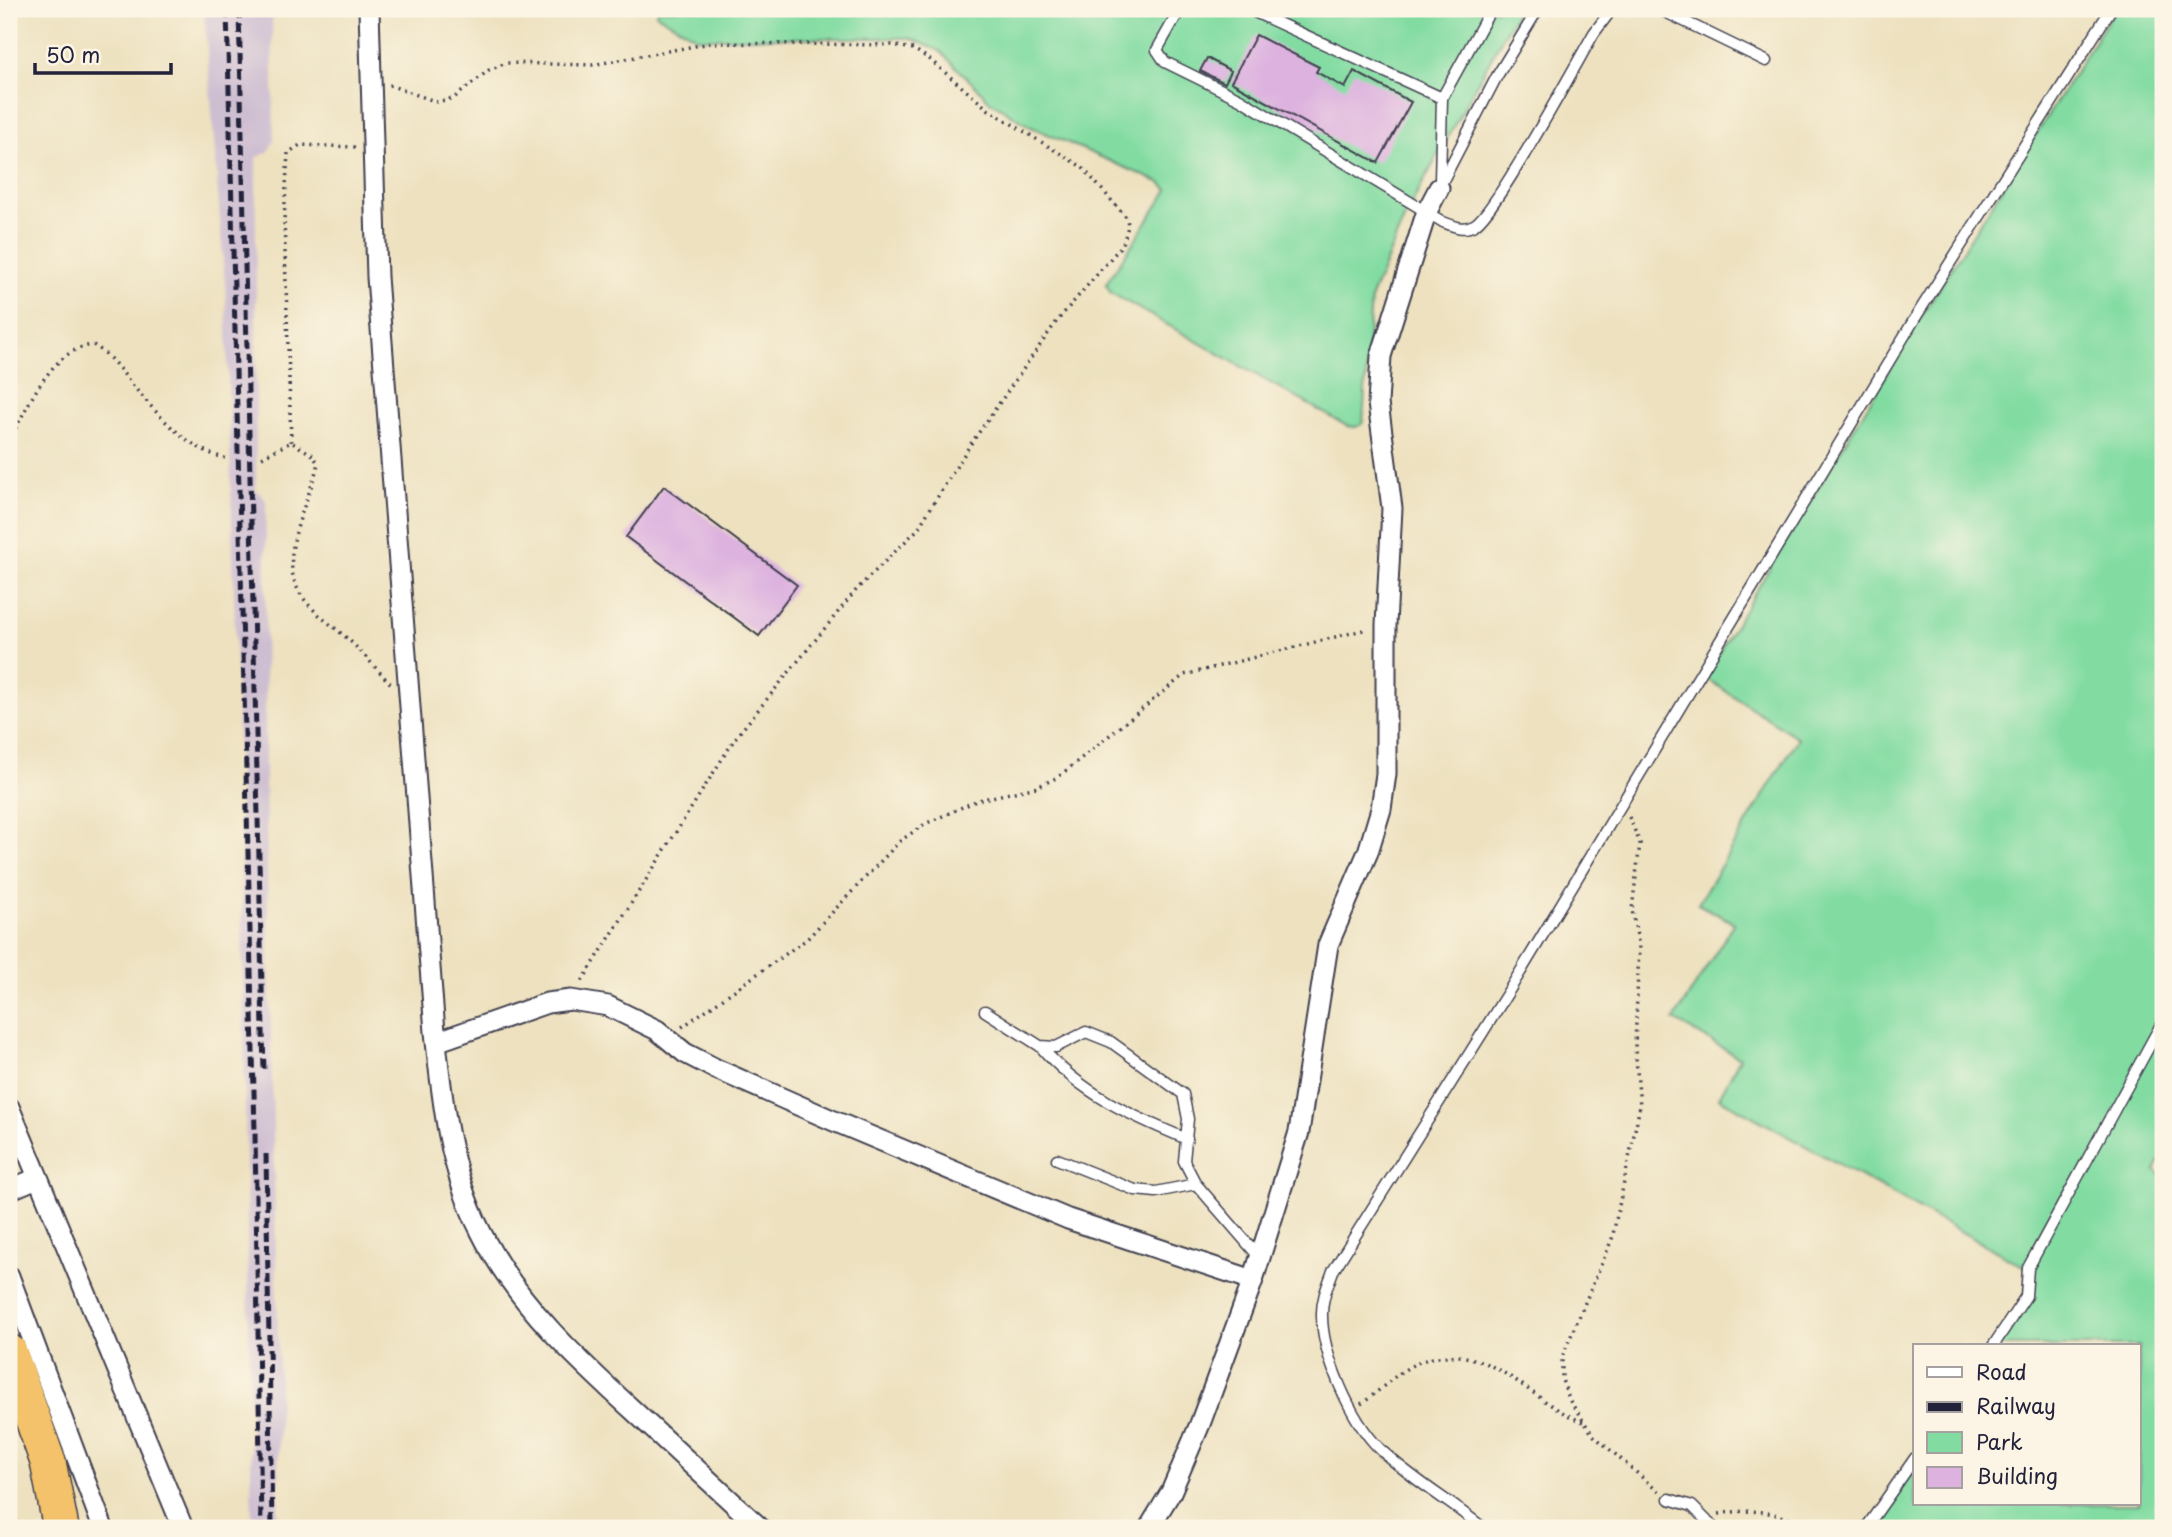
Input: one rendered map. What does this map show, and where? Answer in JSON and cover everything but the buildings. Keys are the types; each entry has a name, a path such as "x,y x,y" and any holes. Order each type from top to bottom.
{"highway":[{"path":"9,1352 48,1462 61,1528"}],"street":[{"path":"369,9 377,277 436,1042 444,1112 458,1174 481,1232 515,1287 552,1331 607,1386 760,1528"},
{"path":"1149,1528 1171,1492 1200,1424 1260,1259 1299,1132 1328,945 1368,852 1381,809 1386,774 1386,625 1392,508 1378,403 1381,356 1427,211 1439,188"},
{"path":"436,1042 523,1010 571,1000 608,1006 637,1019 685,1053 769,1093 1068,1219 1253,1280"},
{"path":"9,1107 183,1528"},
{"path":"9,1190 37,1178"},
{"path":"9,1276 103,1528"}],"lane":[{"path":"1248,9 1442,98"},
{"path":"1439,188 1442,98 1491,9"},
{"path":"1439,188 1497,76 1538,9"},
{"path":"1179,11 1157,50 1165,62 1240,99 1454,227 1476,224 1501,191 1594,33 1612,9"},
{"path":"1659,9 1766,61"},
{"path":"1483,1528 1381,1450 1352,1409 1322,1332 1324,1293 1333,1271 1623,803 1917,315 2111,9"},
{"path":"985,1011 1040,1046 1064,1074 1093,1093 1142,1121 1187,1139"},
{"path":"1994,1344 2026,1296 2028,1268 2163,1021"},
{"path":"1040,1046 1056,1047 1086,1032 1111,1042 1183,1094 1187,1139 1184,1161 1196,1184 1260,1259"},
{"path":"1057,1159 1135,1190 1156,1192 1196,1184"},
{"path":"1866,1528 1913,1461"},
{"path":"1669,1500 1692,1506 1714,1528"}],"path":[{"path":"370,78 437,102 454,98 489,70 506,62 592,65 711,43 829,42 902,47 928,58 989,110 1082,167 1127,218 1128,226 1123,244 1057,321 970,445 917,530 857,589 736,737 571,1000"},
{"path":"291,442 284,220 288,153 300,145 373,147"},
{"path":"9,441 45,379 64,357 75,349 93,345 113,361 137,390 183,435 211,455 225,458"},
{"path":"262,457 291,442"},
{"path":"291,442 313,455 318,464 298,519 292,550 294,583 302,600 351,642 399,693 410,698"},
{"path":"666,1037 807,939 901,841 925,824 978,800 1037,787 1058,777 1184,675 1386,625"},
{"path":"1623,803 1640,843 1633,910 1639,946 1635,1046 1640,1106 1628,1150 1620,1207 1612,1238 1562,1357 1562,1380 1570,1401 1585,1423 1631,1469 1669,1500"},
{"path":"1352,1409 1413,1365 1447,1356 1486,1361 1529,1388 1563,1415 1585,1423"},
{"path":"1704,1517 1759,1510 1784,1516 1808,1528"}],"shaded area":[{"path":"204,9 272,9 274,141 268,152 256,158 256,489 266,501 265,782 279,1381 278,1528 252,1528 241,856 226,298"}],"green space":[{"path":"659,9 1518,9 1407,212 1371,297 1363,423 1356,427 1347,426 1111,293 1106,285 1109,279 1168,190 1161,183 1029,126 990,101 940,51 910,38 698,38 656,14"},
{"path":"2115,9 2163,9 2163,1157 2155,1171 2163,1176 2163,1528 1872,1528 1913,1469 1913,1506 2140,1506 2140,1344 1998,1344 2030,1298 2034,1272 1719,1098 1740,1058 1674,1020 1734,923 1698,904 1798,738 1704,677 1924,312"}],"railway":[{"path":"227,9 255,1132 261,1528"},
{"path":"239,9 264,1073"},
{"path":"266,1154 272,1528"}]}
